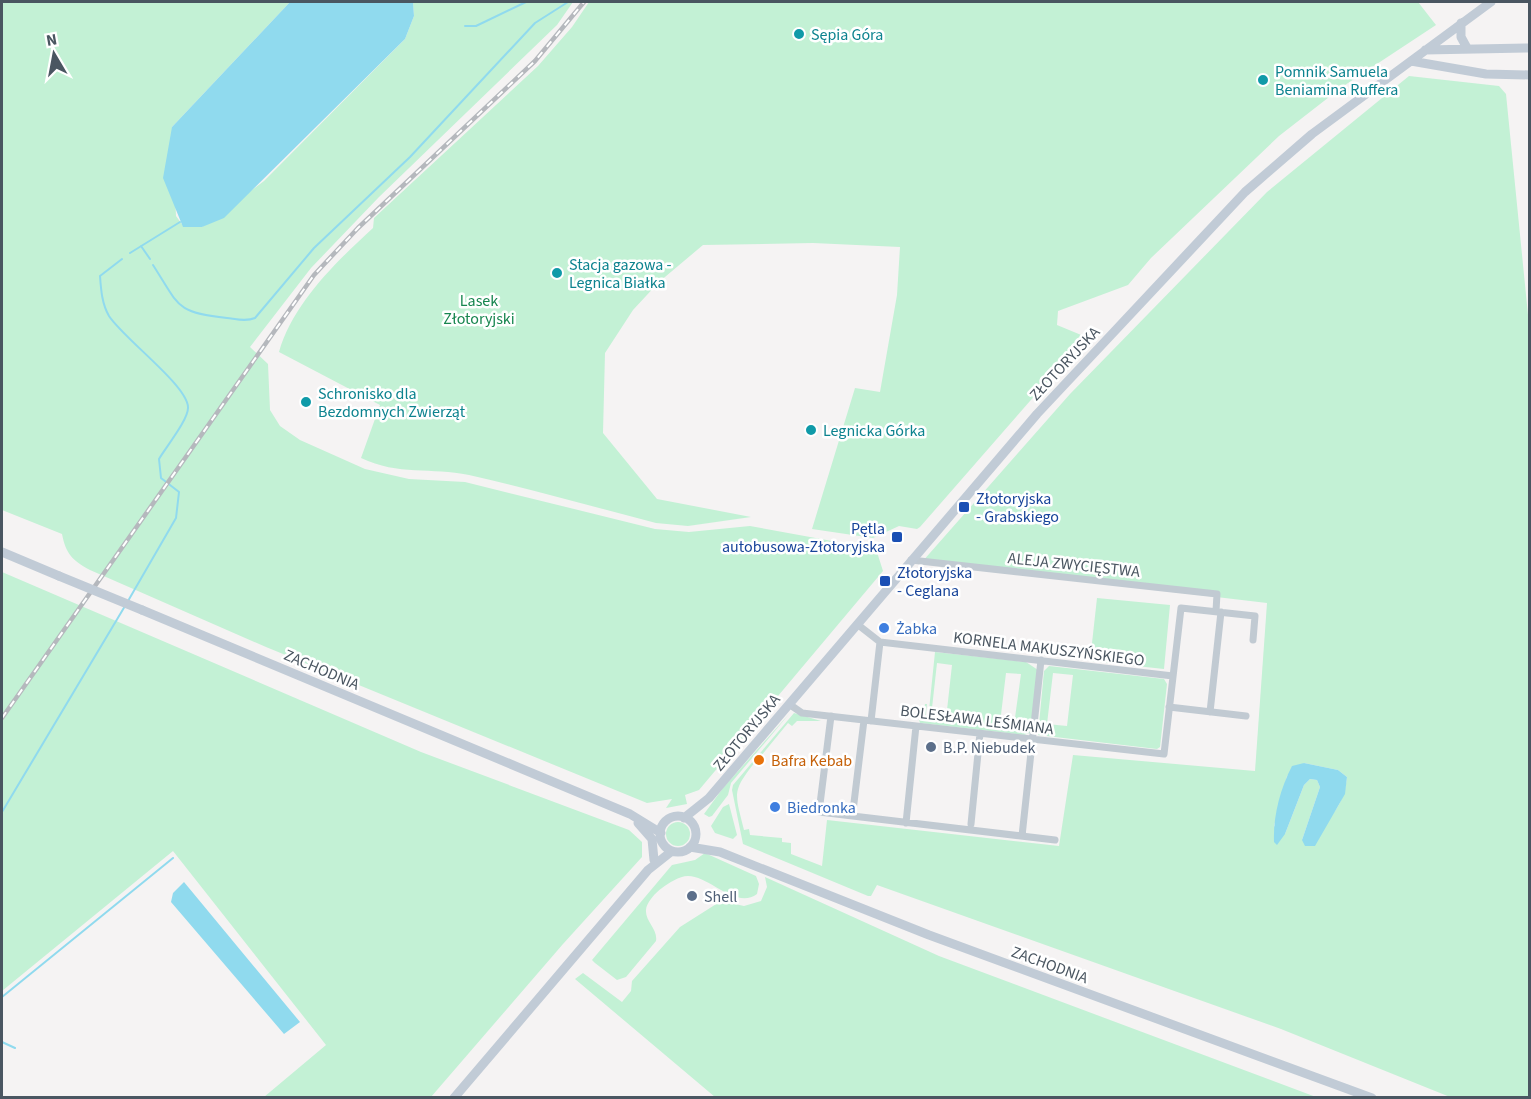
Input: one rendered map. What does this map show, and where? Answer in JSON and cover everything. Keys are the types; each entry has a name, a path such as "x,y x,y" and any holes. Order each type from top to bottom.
{"main road":[{"name":"ZŁOTORYJSKA","path":"693,825 709,798 1037,414 1245,192 1312,134 1491,2"},
{"path":"1461,24 1461,37 1467,48"},
{"path":"1425,50 1530,48"},
{"path":"1411,61 1486,74 1530,75"},
{"name":"ZACHODNIA","path":"2,552 630,814 655,821 667,821"},
{"name":"ZŁOTORYJSKA","path":"684,818 709,798"},
{"path":"630,814 650,836 654,846 654,860"},
{"name":"ZACHODNIA","path":"630,814 661,837"},
{"path":"454,1098 648,870 654,860 667,821 674,817 684,818 693,825 696,835 690,848 681,852 672,851 648,870"},
{"name":"ZACHODNIA","path":"696,835 720,852 940,940 1372,1098"},
{"path":"661,837 672,851"},
{"name":"ZACHODNIA","path":"690,848 720,852"}],"street":[{"name":"ALEJA ZWYCIĘSTWA","path":"911,560 1216,594 1218,612"},
{"path":"1246,716 1169,708 1181,608 1255,616 1253,640"},
{"path":"1210,712 1218,612"},
{"path":"853,811 880,642 857,624"},
{"name":"KORNELA MAKUSZYŃSKIEGO","path":"880,642 1173,676"},
{"path":"1022,836 1041,660"},
{"name":"BOLESŁAWA LEŚMIANA","path":"789,704 802,713 1164,754 1169,708"},
{"path":"831,716 819,812 1055,840"},
{"path":"906,823 916,726"},
{"path":"971,824 980,733"}],"green space":[{"path":"2,2 290,2 172,127 176,216 184,227 202,227 264,181 405,39 414,16 413,2 573,2 557,25 379,197 311,268 250,347 268,364 270,410 280,426 300,440 365,469 409,479 465,482 655,529 689,532 750,526 876,549 883,571 699,790 685,795 687,804 666,808 672,799 647,803 266,647 90,570 71,556 62,534 2,510"},
{"name":"Lasek Złotoryjski","path":"589,2 1418,2 1436,25 1342,87 1279,136 1151,258 1128,285 1058,311 1057,325 1086,337 920,527 917,529 899,526 873,538 812,529 855,388 880,392 897,295 900,247 813,243 703,245 659,282 633,310 605,353 603,433 657,499 751,517 688,526 656,523 469,475 402,469 375,464 361,458 380,405 279,352 294,317 305,300 331,269 373,228 374,218 538,66 572,27"},
{"path":"1409,76 1499,86 1506,94 1530,335 1529,1097 1450,1097 1281,1029 877,885 871,896 868,896 743,844 732,790 733,785 794,713 821,721 797,721 792,726 788,723 761,756 764,760 760,764 756,761 742,780 737,800 744,830 749,829 750,835 782,838 782,842 791,843 791,854 822,866 827,820 1059,846 1073,755 1255,771 1267,603 922,562 1070,394 1267,192","holes":["1304,763 1338,770 1347,777 1345,789 1338,807 1326,821 1302,840 1320,787 1317,780 1310,779 1304,785 1285,834 1274,826 1287,776"]},
{"path":"2,572 421,752 629,830 642,842 642,857 563,944 431,1097 264,1097 326,1045 173,851 2,991"},
{"path":"1097,598 1170,605 1164,669 1090,661"},
{"path":"935,652 1026,662 1038,670 1032,732 1024,735 920,723 918,717 923,715 925,704 927,704 925,720 928,720","holes":["937,663 952,665 946,719 931,717","1006,673 1021,674 1014,725 1000,723"]},
{"path":"1049,666 1164,679 1167,684 1160,747 1157,749 1038,735 1044,671","holes":["1053,673 1073,675 1067,726 1047,724"]},
{"path":"790,713 731,783 728,795 712,816 704,814 723,788"},
{"path":"729,804 737,835 733,839 715,833 711,826 723,807"},
{"path":"678,822 687,825 690,834 687,843 678,846 669,843 666,834 669,825"},
{"path":"705,853 756,876 759,884 757,894 749,898 740,898 696,877 678,878 660,890 648,904 646,914 655,933 656,941 626,977 617,980 592,960 672,865 695,860"},
{"path":"765,877 939,956 1316,1097 715,1097 575,979 583,973 622,1002 631,991 632,981 680,927 721,901 744,906 761,901 767,887"}],"water":[{"path":"290,2 413,2 414,16 405,39 224,218 202,227 183,227 163,178 172,127"},
{"path":"1304,763 1338,770 1347,777 1345,794 1315,846 1305,846 1302,840 1320,787 1317,780 1310,779 1304,785 1285,834 1277,845 1274,842 1275,823 1281,794 1292,766"},
{"path":"184,882 300,1022 284,1034 171,902 173,893"}],"waterway":[{"path":"465,26 476,26 526,2"},
{"path":"153,265 175,299 188,310 210,316 248,320 255,318 314,248 410,157 535,23 568,2"},
{"path":"130,253 180,222"},
{"path":"141,246 150,259"},
{"path":"122,259 100,276 102,297 109,316 166,374 185,398 188,407 181,426 159,459 161,478 179,492 176,518 128,601"},
{"path":"2,812 125,606"},
{"path":"2,997 173,858"},
{"path":"2,1042 15,1048"}],"railway":[{"path":"2,718 314,275 358,228 535,61 584,2"}],"place":[{"name":"Sępia Góra","path":"799,34"},
{"name":"Pomnik Samuela Beniamina Ruffera","path":"1263,80"},
{"name":"Stacja gazowa - Legnica Białka","path":"557,273"},
{"name":"Schronisko dla Bezdomnych Zwierząt","path":"306,402"},
{"name":"Legnicka Górka","path":"811,430"},
{"name":"Złotoryjska - Grabskiego","path":"964,507"},
{"name":"Pętla autobusowa-Złotoryjska","path":"897,537"},
{"name":"Złotoryjska - Ceglana","path":"885,581"},
{"name":"Żabka","path":"884,628"},
{"name":"B.P. Niebudek","path":"931,747"},
{"name":"Bafra Kebab","path":"759,760"},
{"name":"Biedronka","path":"775,807"},
{"name":"Shell","path":"692,896"}]}
